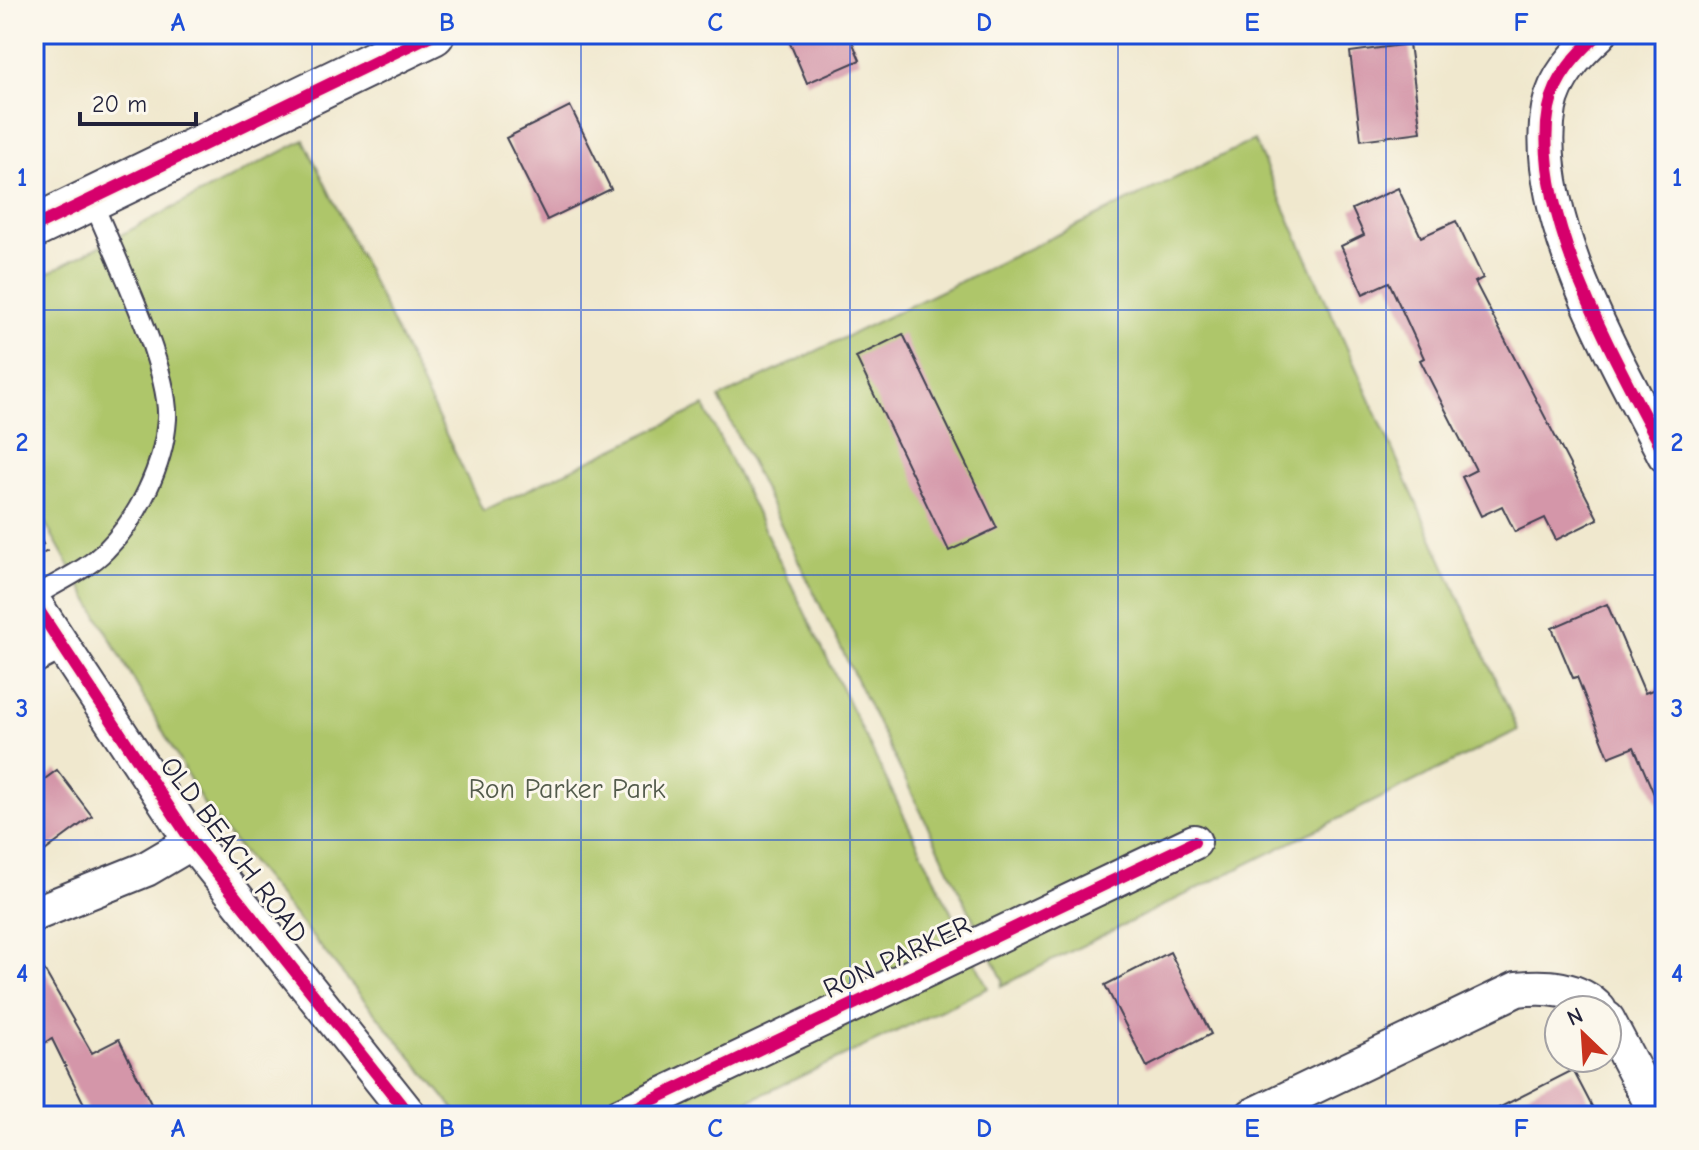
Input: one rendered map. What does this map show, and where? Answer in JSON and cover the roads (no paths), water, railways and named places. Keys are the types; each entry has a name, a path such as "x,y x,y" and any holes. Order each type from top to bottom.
{"street":[{"path":"34,227 433,34"},
{"path":"1599,34 1572,58 1549,107 1549,173 1567,253 1665,455"},
{"name":"OLD BEACH ROAD","path":"34,603 49,658 410,1116"},
{"path":"34,914 146,869 192,842"},
{"name":"RON PARKER","path":"619,1116 1194,842"},
{"path":"1252,1116 1517,989 1543,986 1573,994"},
{"path":"1623,1049 1658,1116"}],"lane":[{"path":"34,597 104,553 132,520 156,467 167,419 162,378 92,200"}],"park label":[{"name":"Ron Parker Park","path":"567,789"}]}
